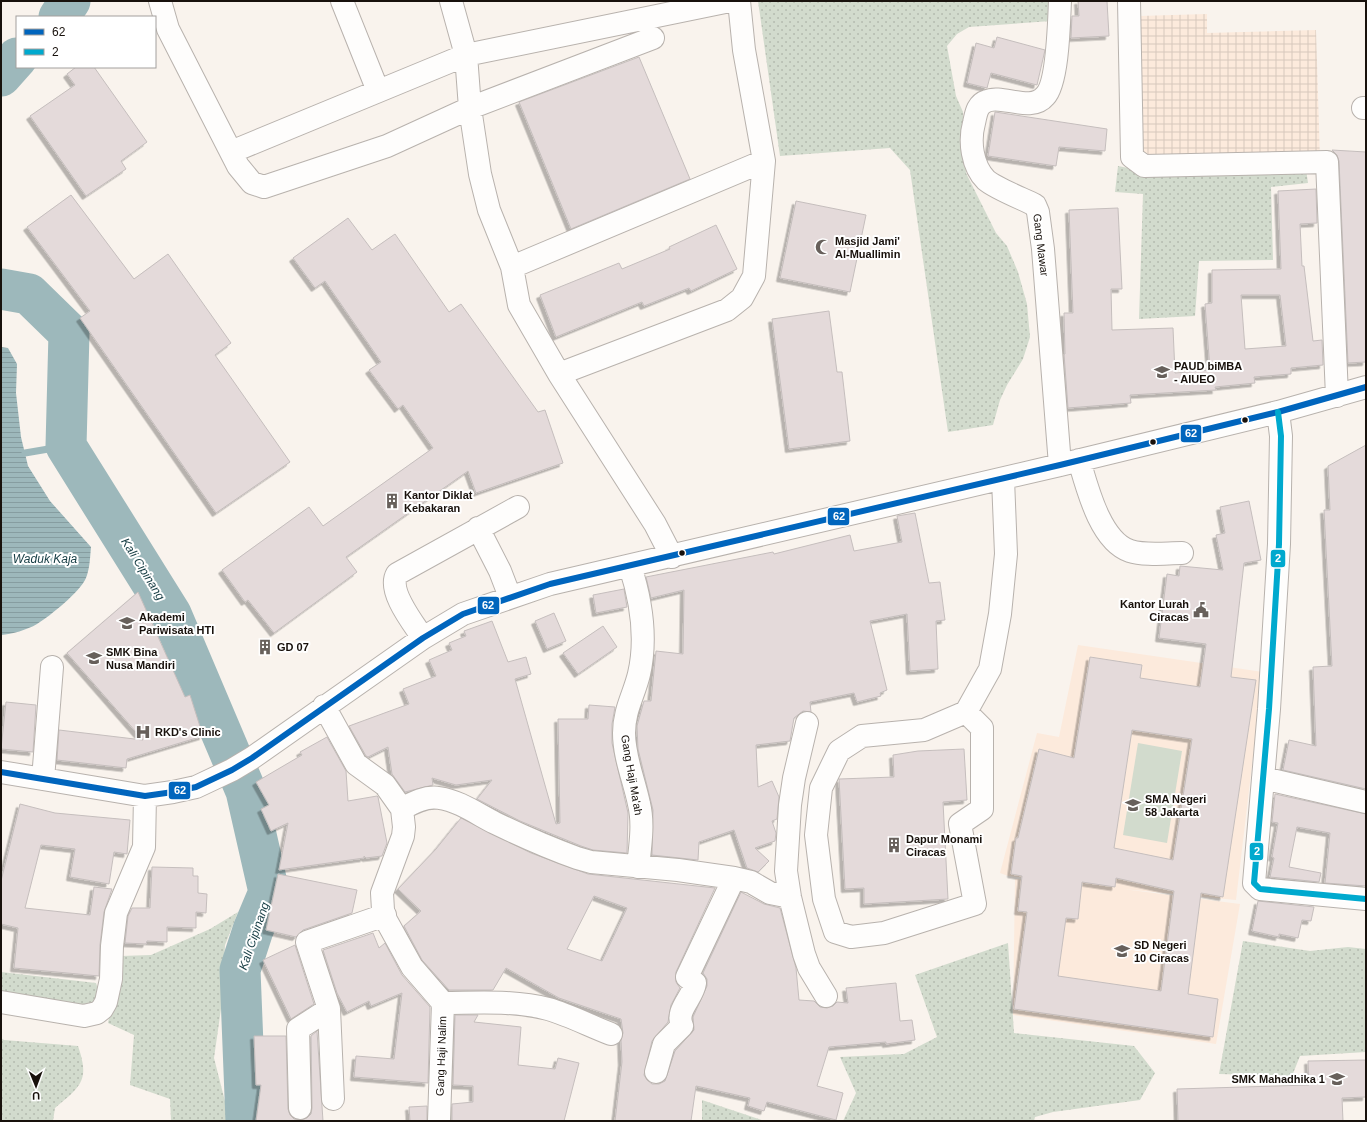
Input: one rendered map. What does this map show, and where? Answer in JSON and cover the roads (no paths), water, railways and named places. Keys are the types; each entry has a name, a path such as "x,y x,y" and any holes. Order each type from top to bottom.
{"street":[{"path":"160,1 168,30 231,152 245,175 257,186 264,187 387,146 470,108 653,38"},
{"path":"342,1 378,91"},
{"path":"452,1 466,55 470,108 480,174 489,210 512,267 519,305 559,374 655,524 672,557"},
{"path":"231,152 466,55 730,1"},
{"path":"559,374 727,310 742,298 754,276 764,161 744,50 739,1"},
{"name":"Gang Mawar","path":"1060,1 1055,65 1052,83 1046,96 1039,101 1027,103 989,99 981,103 976,112 971,142 979,170 987,180 1035,205 1038,212 1069,463"},
{"path":"1129,1 1132,157 1144,166 1327,162 1337,396"},
{"path":"512,267 764,161"},
{"path":"1,772 145,796 173,792 208,782 252,758 324,706 423,638 467,612 510,597 550,584 672,557 1003,479 1278,412 1366,387"},
{"path":"1278,412 1281,436 1279,544 1269,708 1254,883 1260,889 1366,900"},
{"path":"1069,463 1088,490 1107,534 1113,541 1131,551 1182,553"},
{"path":"966,712 982,728 982,809 960,824 975,904 884,932 851,937 835,932 824,900 816,835 820,788 839,750 862,736 924,730 966,712 990,669 1000,614 1006,554 1003,479"},
{"path":"423,638 406,614 397,595 395,576 478,528 518,507"},
{"path":"478,528 500,571 510,597"},
{"name":"Gang Haji Ma'ah","path":"630,566 637,588 642,631 639,675 629,700 625,718 624,734 628,761 640,805 640,845 638,867"},
{"path":"43,779 52,667"},
{"path":"324,706 356,764 385,785 402,809 413,802 428,798 439,798 462,805 501,826 577,858 591,862 678,870 734,878 751,882 770,893 790,898"},
{"path":"807,723 794,778 790,805 786,871 790,898 809,968 826,996"},
{"path":"1263,778 1366,802"},
{"path":"1,1002 84,1016 97,1013 102,1009 106,1002 111,979 112,946 116,913 144,846 145,796"},
{"name":"Gang Haji Nalim","path":"402,809 404,827 403,836 382,893 385,915 412,967 443,1003 439,1121"},
{"path":"656,1072 664,1044 682,1026 679,1020 681,1012 694,989 695,983 687,977 734,878"},
{"path":"333,1099 329,1009 307,942 385,915"},
{"path":"443,1003 490,1002 536,1006 549,1009 611,1034"},
{"path":"300,1108 298,1029 329,1009"}],"water":[{"name":"Waduk Kaja","path":"1,347 8,348 17,364 16,393 21,437 28,466 50,501 91,547 86,578 83,584 71,597 57,610 37,624 10,634 1,635"}],"waterway":[{"name":"Kali Cipinang","path":"60,16 70,1"},
{"name":"Kali Cipinang","path":"1,76 16,59"},
{"name":"Kali Cipinang","path":"1,289 29,294 69,333 66,446 171,614 246,791 269,892 253,930 240,970 246,1121"},
{"path":"25,453 66,446"}],"place":[{"name":"Masjid Jami' Al-Muallimin","path":"823,247"},
{"name":"PAUD biMBA - AIUEO","path":"1162,372"},
{"name":"Kantor Diklat Kebakaran","path":"392,501"},
{"name":"Kantor Lurah Ciracas","path":"1201,610"},
{"name":"Akademi Pariwisata HTI","path":"127,623"},
{"name":"GD 07","path":"265,647"},
{"name":"SMK Bina Nusa Mandiri","path":"94,658"},
{"name":"RKD's Clinic","path":"143,732"},
{"name":"SMA Negeri 58 Jakarta","path":"1133,805"},
{"name":"Dapur Monami Ciracas","path":"894,845"},
{"name":"SD Negeri 10 Ciracas","path":"1122,951"},
{"name":"SMK Mahadhika 1","path":"1337,1079"}]}
